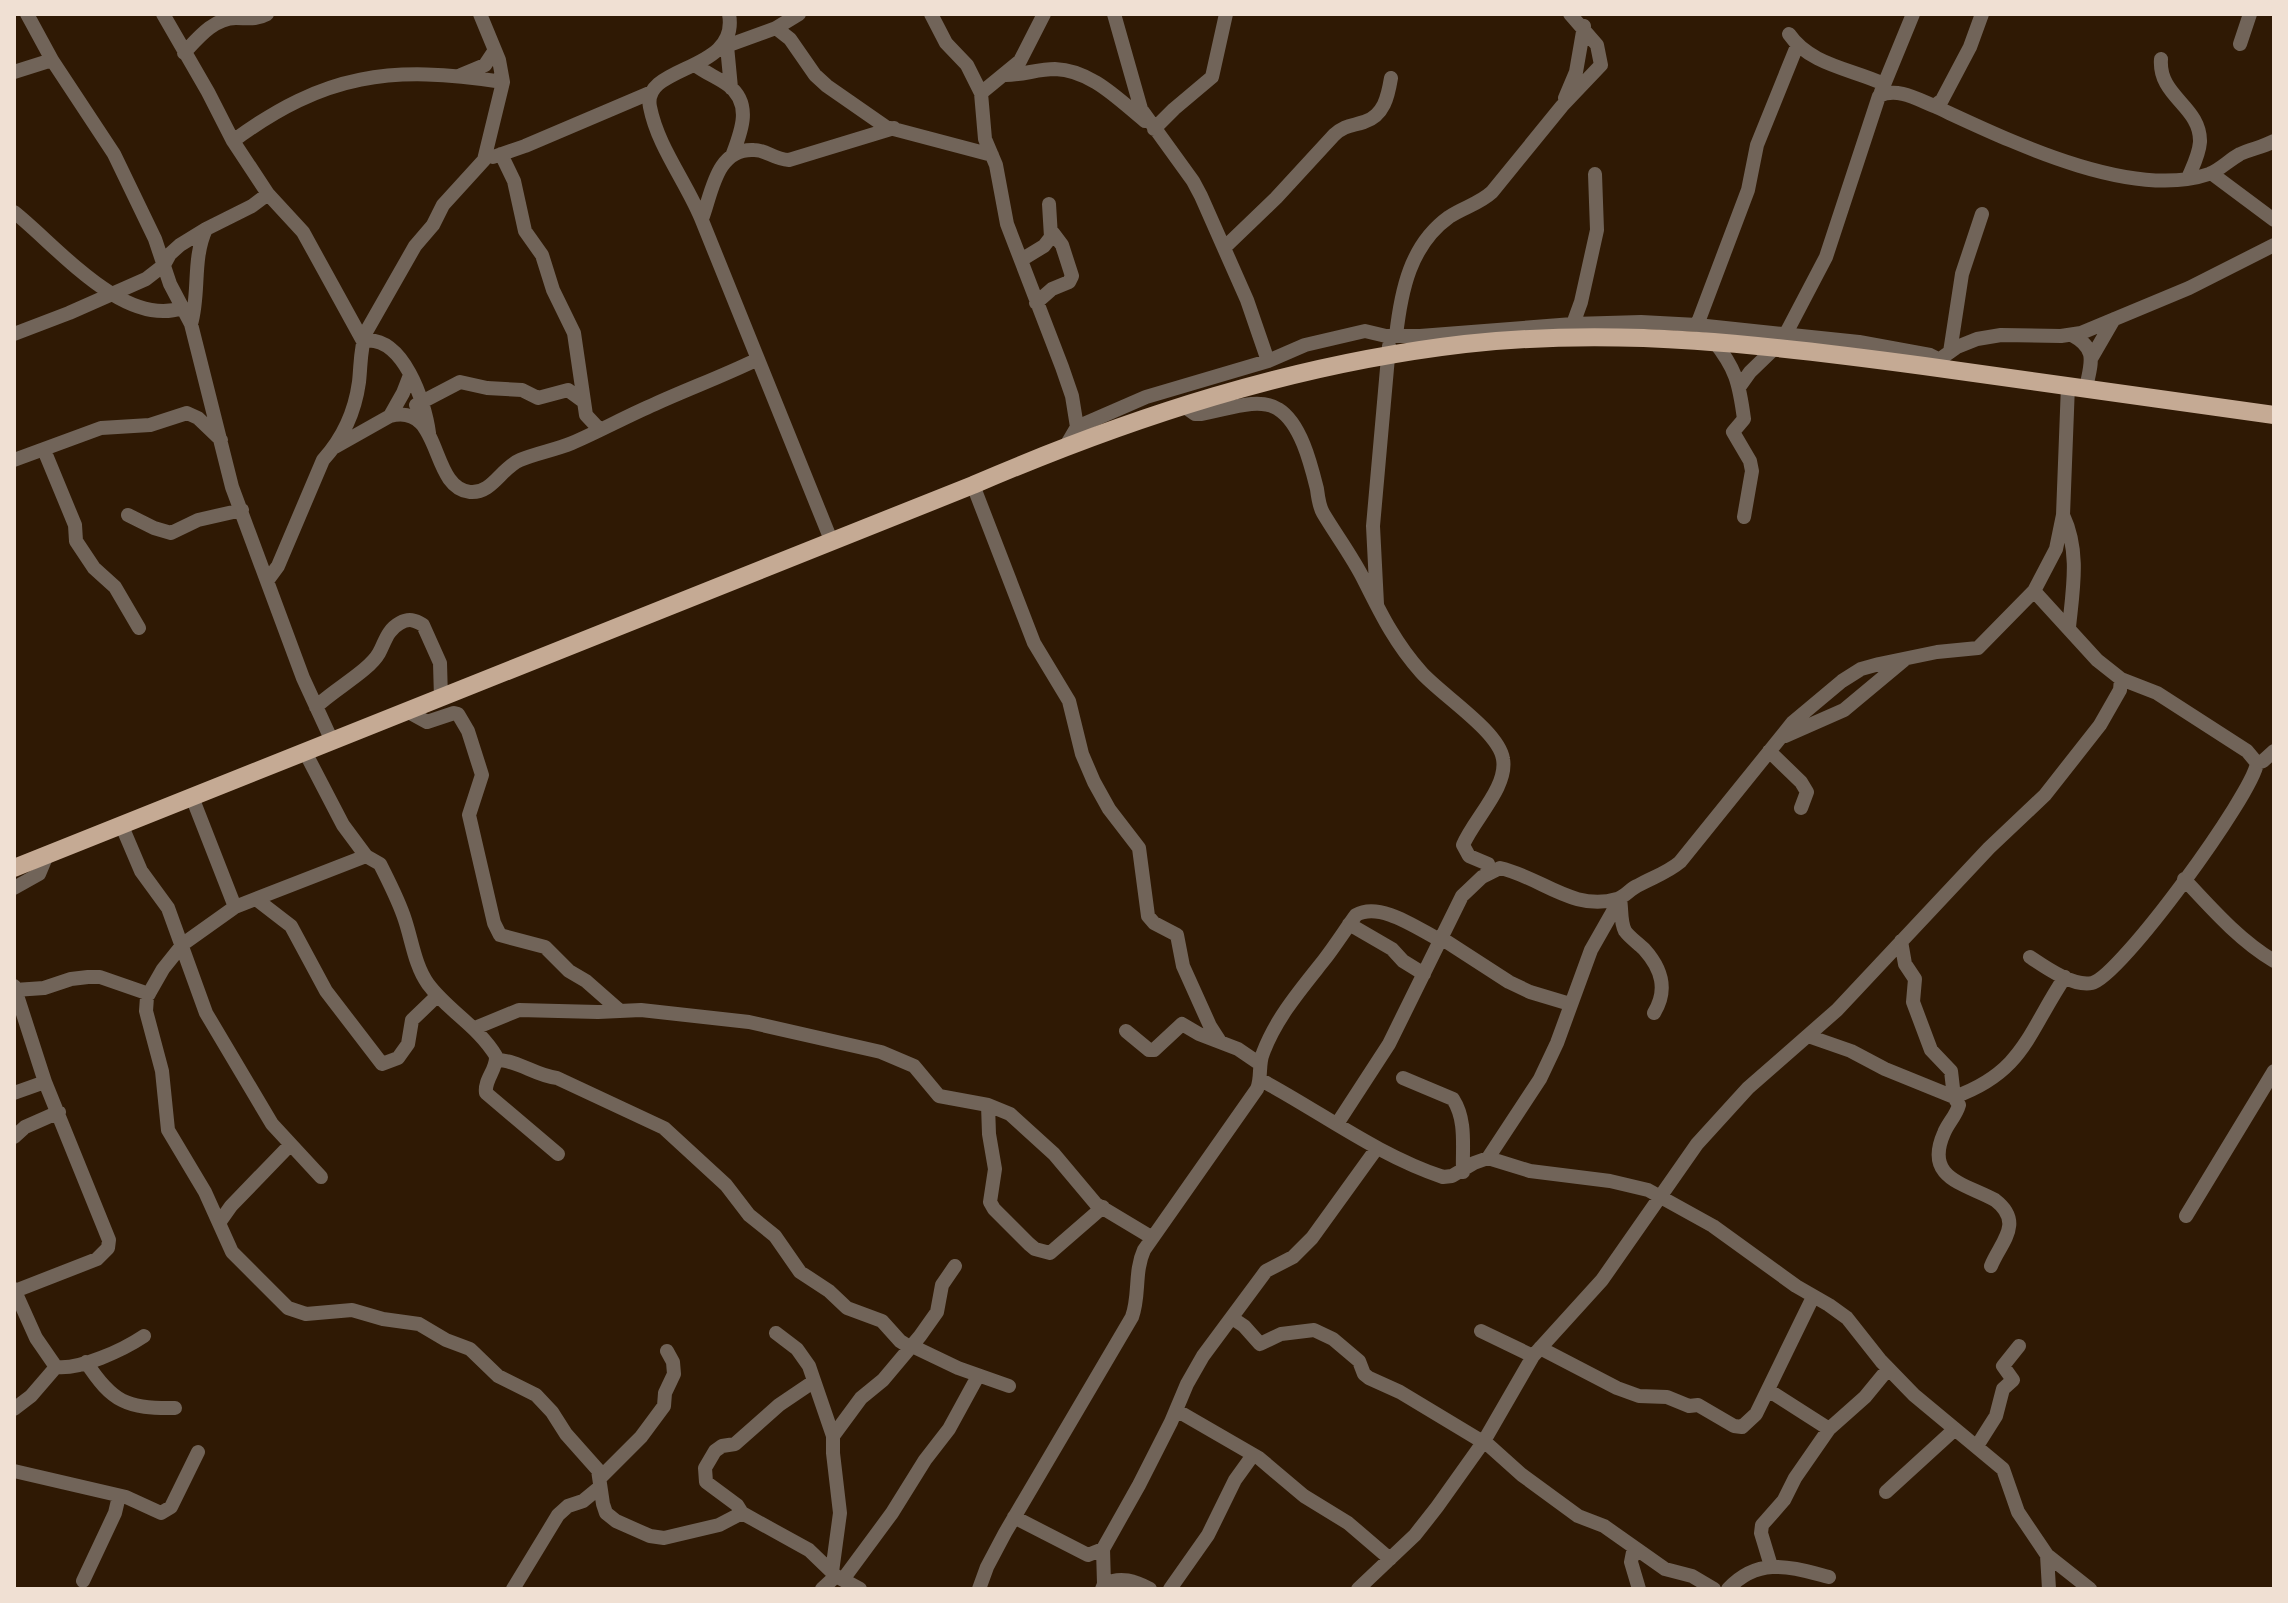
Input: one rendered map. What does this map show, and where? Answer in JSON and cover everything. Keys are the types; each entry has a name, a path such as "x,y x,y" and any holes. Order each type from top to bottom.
{"main road":[{"path":"14,868 973,485 1067,444 1182,405 1276,378 1390,355 1466,344 1548,339 1781,341 1939,359 2077,387 2274,415"}],"street":[{"path":"27,14 52,60 114,154 191,324 232,487 283,626 332,741"},
{"path":"163,14 233,141 268,194 303,232 363,341"},
{"path":"184,53 222,21 258,19 267,14"},
{"path":"480,14 495,50 503,82 484,160"},
{"path":"729,14 724,47 731,88"},
{"path":"799,14 776,28 724,47 695,65 661,80 652,92 649,106 660,136 702,219 756,360 831,540"},
{"path":"931,14 942,39 967,65 981,93 985,139 996,165 1007,224 1072,396 1077,427"},
{"path":"981,93 1020,61 1044,14"},
{"path":"1114,14 1126,49 1135,94 1153,128 1193,181 1247,300 1268,361"},
{"path":"1153,128 1212,77 1226,14"},
{"path":"1377,608 1373,526 1391,336 1402,291 1413,260 1430,236 1451,216 1483,201 1492,192 1562,106 1601,65 1597,45 1583,22 1570,14"},
{"path":"1740,386 1781,341 1826,257 1882,90 1913,14"},
{"path":"2240,44 2250,14"},
{"path":"1934,106 1948,93 1970,47 1980,15"},
{"path":"1562,106 1576,72 1583,22"},
{"path":"776,28 790,39 815,75 827,86 886,127 992,155"},
{"path":"1697,325 1748,190 1757,145 1793,40 1812,55 1882,90 1902,93 1984,128 2117,176 2164,181 2211,173 2241,154 2274,141"},
{"path":"458,76 485,65 495,50"},
{"path":"2161,59 2161,75 2165,84 2199,128 2199,152 2188,178"},
{"path":"14,72 52,60"},
{"path":"695,65 731,88 741,102 744,118 732,156 714,178 702,219"},
{"path":"1006,75 1058,69 1080,74 1096,82 1153,128"},
{"path":"233,141 274,114 339,83 384,75 458,76 503,82"},
{"path":"1224,248 1334,135 1345,126 1368,121 1380,110 1386,100 1391,78"},
{"path":"267,581 278,566 323,460 335,447 353,408 363,341 411,252 433,225 443,205 484,160 652,92"},
{"path":"732,156 751,149 775,159 789,160 894,128"},
{"path":"501,154 514,181 525,231 542,255 553,290 574,333 586,415 600,430"},
{"path":"2211,173 2274,220"},
{"path":"1573,324 1597,230 1595,174"},
{"path":"14,334 146,279 164,265 180,245 268,194"},
{"path":"1036,303 1052,289 1069,282 1072,276 1062,245 1053,233 1049,204"},
{"path":"14,212 110,294 147,310 173,311 182,308"},
{"path":"1939,359 1982,214"},
{"path":"191,324 198,291 198,253 206,229"},
{"path":"1021,260 1048,243 1053,233"},
{"path":"1939,359 1977,339 2001,335 2072,335 2189,288 2274,245"},
{"path":"1488,1158 1540,1079 1557,1043 1591,950 1620,899 1636,886 1666,873 1680,862 1793,722 1851,674 1937,652 1978,648 2034,591 2056,549 2063,515 2077,387 2114,319"},
{"path":"1067,444 1077,427 1146,397 1268,361 1305,345 1365,331 1391,336 1641,322 1697,325 1781,341"},
{"path":"1243,367 1256,350 1259,335"},
{"path":"2072,335 2089,348 2092,357"},
{"path":"363,341 373,339 398,354 421,402 429,433 446,475 464,491 475,492 493,483 516,461 571,444 756,360"},
{"path":"1713,340 1731,363 1740,386 1744,419 1733,432 1750,461 1752,471 1744,517"},
{"path":"394,415 410,375"},
{"path":"335,447 460,382 487,388 522,390 538,398 568,390 583,401"},
{"path":"1182,405 1195,414 1254,404 1269,405 1289,418 1307,457 1323,513 1356,566 1385,625 1418,669 1491,736 1501,750 1504,761 1499,786 1472,825 1463,845 1469,856 1490,865 1487,874"},
{"path":"14,460 101,428 150,425 187,413 198,418 221,441"},
{"path":"394,415 409,416 429,433"},
{"path":"44,450 75,525 76,541 94,568 115,587 139,628"},
{"path":"973,485 1034,643 1069,701 1082,754 1094,782 1109,809 1139,848 1148,916 1154,923 1177,935 1183,966 1219,1040"},
{"path":"128,515 171,533 198,520 242,510"},
{"path":"2063,515 2071,533 2075,555 2069,627"},
{"path":"2030,957 2065,977 2085,983 2094,982 2108,973 2133,948 2238,804 2256,770 2267,761 2181,707 2135,682 2121,679 2097,660 2034,591"},
{"path":"316,707 372,662 392,629 402,621 411,619 426,628 440,663 441,698"},
{"path":"1773,745 1844,710 1904,659"},
{"path":"1358,1589 1415,1535 1437,1507 1484,1442 1537,1352 1602,1280 1723,1113 1808,1036 2065,771 2100,725 2120,690 2121,679"},
{"path":"407,711 427,722 458,714 468,731 482,775 469,815 494,923 500,935 550,951 569,971 586,981 619,1010"},
{"path":"1773,745 1807,792 1801,808"},
{"path":"305,752 343,825 366,856 380,864 402,910 422,974 437,996 475,1028 497,1060"},
{"path":"192,797 235,907"},
{"path":"121,824 137,864 163,899 183,944 206,1013 272,1124 321,1177"},
{"path":"14,888 39,874 47,855"},
{"path":"366,856 235,907 183,944 163,969 149,994 146,1011 162,1071 168,1130 205,1192 232,1252 288,1308 306,1314 352,1310 383,1319 419,1324 446,1340 470,1349 498,1376 544,1401 560,1427 592,1462 601,1482 606,1513"},
{"path":"1337,1124 1389,1044 1462,896 1487,874 1494,869 1505,869 1578,901 1594,903 1620,899"},
{"path":"2184,879 2236,933 2274,961"},
{"path":"256,899 291,926 326,991 382,1064 398,1058 408,1044 412,1020 437,996"},
{"path":"1620,899 1625,931 1650,955 1659,973 1663,999 1654,1013"},
{"path":"979,1589 987,1567 1014,1517 1132,1317 1139,1260 1151,1237 1247,1105 1261,1080 1260,1064 1273,1032 1296,994 1349,924 1363,911 1384,913 1441,939 1509,982 1570,1004"},
{"path":"1349,924 1392,949 1403,961 1424,974"},
{"path":"1901,941 1905,964 1915,979 1913,1002 1931,1050 1951,1071 1954,1097 1959,1105 1943,1135 1937,1160 1939,1168 1951,1178 2000,1204 2007,1217 2009,1235 1991,1266"},
{"path":"144,1336 126,1348 86,1362 56,1367 36,1338 15,1290 97,1259 108,1248 109,1240 45,1082 15,988 44,988 71,979 100,977 149,994"},
{"path":"1808,1036 1851,1051 1885,1069 1954,1097 1999,1075 2036,1028 2042,1012 2065,977"},
{"path":"475,1028 510,1011 519,1010 694,1014 749,1022 881,1052 914,1066 939,1096 988,1105 1010,1114 1033,1132 1086,1194 1151,1237"},
{"path":"1126,1031 1152,1050 1182,1024 1250,1055 1260,1064"},
{"path":"497,1060 485,1087 486,1093 558,1154"},
{"path":"497,1060 507,1060 543,1076 557,1078 664,1128 726,1185 749,1215 775,1236 800,1272 829,1291 847,1308 882,1321 900,1341 912,1347 1009,1386"},
{"path":"2186,1216 2274,1071"},
{"path":"1403,1078 1453,1099 1457,1105 1463,1127 1463,1172"},
{"path":"1261,1080 1377,1148 1443,1177 1463,1172 1474,1163 1488,1158 1530,1171 1610,1181 1661,1195 1713,1226 1847,1318 1888,1369 2003,1469 2018,1512 2047,1555 2090,1589"},
{"path":"14,1093 45,1082"},
{"path":"988,1105 995,1169 990,1202 1029,1244 1050,1253 1103,1207"},
{"path":"14,1137 25,1127 59,1112"},
{"path":"219,1223 231,1206 290,1145"},
{"path":"1150,1589 1133,1581 1118,1579 1103,1586 1103,1549 1139,1485 1187,1384 1203,1356 1266,1271 1293,1257 1312,1238 1377,1148"},
{"path":"833,1436 861,1398 883,1380 912,1347 937,1312 942,1285 955,1266"},
{"path":"1481,1331 1639,1396 1667,1397 1689,1406 1698,1405 1738,1427 1751,1420 1813,1297"},
{"path":"1232,1318 1260,1344 1281,1334 1301,1330 1314,1330 1333,1339 1359,1361 1369,1378 1400,1392 1484,1442 1578,1516 1597,1522 1665,1569 1692,1576 1714,1589"},
{"path":"776,1333 797,1349 809,1366 833,1436 840,1513 837,1575"},
{"path":"1977,1446 1996,1416 2003,1389 2013,1380 2003,1366 2019,1346"},
{"path":"513,1589 558,1515 568,1506 583,1501 641,1437 664,1406 665,1393 674,1374 667,1351"},
{"path":"86,1362 108,1391 120,1401 133,1407 175,1408"},
{"path":"14,1409 31,1396 56,1367"},
{"path":"1771,1566 1761,1533 1762,1525 1784,1500 1795,1478 1829,1429 1865,1397 1888,1369"},
{"path":"822,1589 892,1513 965,1405 978,1376"},
{"path":"813,1382 779,1405 735,1444 722,1446 715,1451 705,1468 706,1482 737,1505 742,1513 809,1550 837,1575 860,1589"},
{"path":"1768,1390 1829,1429"},
{"path":"1176,1410 1253,1455 1304,1496 1348,1523 1390,1559"},
{"path":"1886,1492 1955,1429"},
{"path":"14,1471 119,1496 164,1512 171,1507 198,1452"},
{"path":"1170,1589 1208,1535 1235,1480 1253,1455"},
{"path":"83,1581 115,1513 119,1496"},
{"path":"583,1501 627,1527 664,1538 719,1525 742,1513"},
{"path":"1014,1517 1088,1555 1103,1549"},
{"path":"1634,1547 1631,1562 1639,1589"},
{"path":"2047,1555 2049,1589"},
{"path":"1728,1589 1748,1571 1771,1566 1829,1577"}]}
